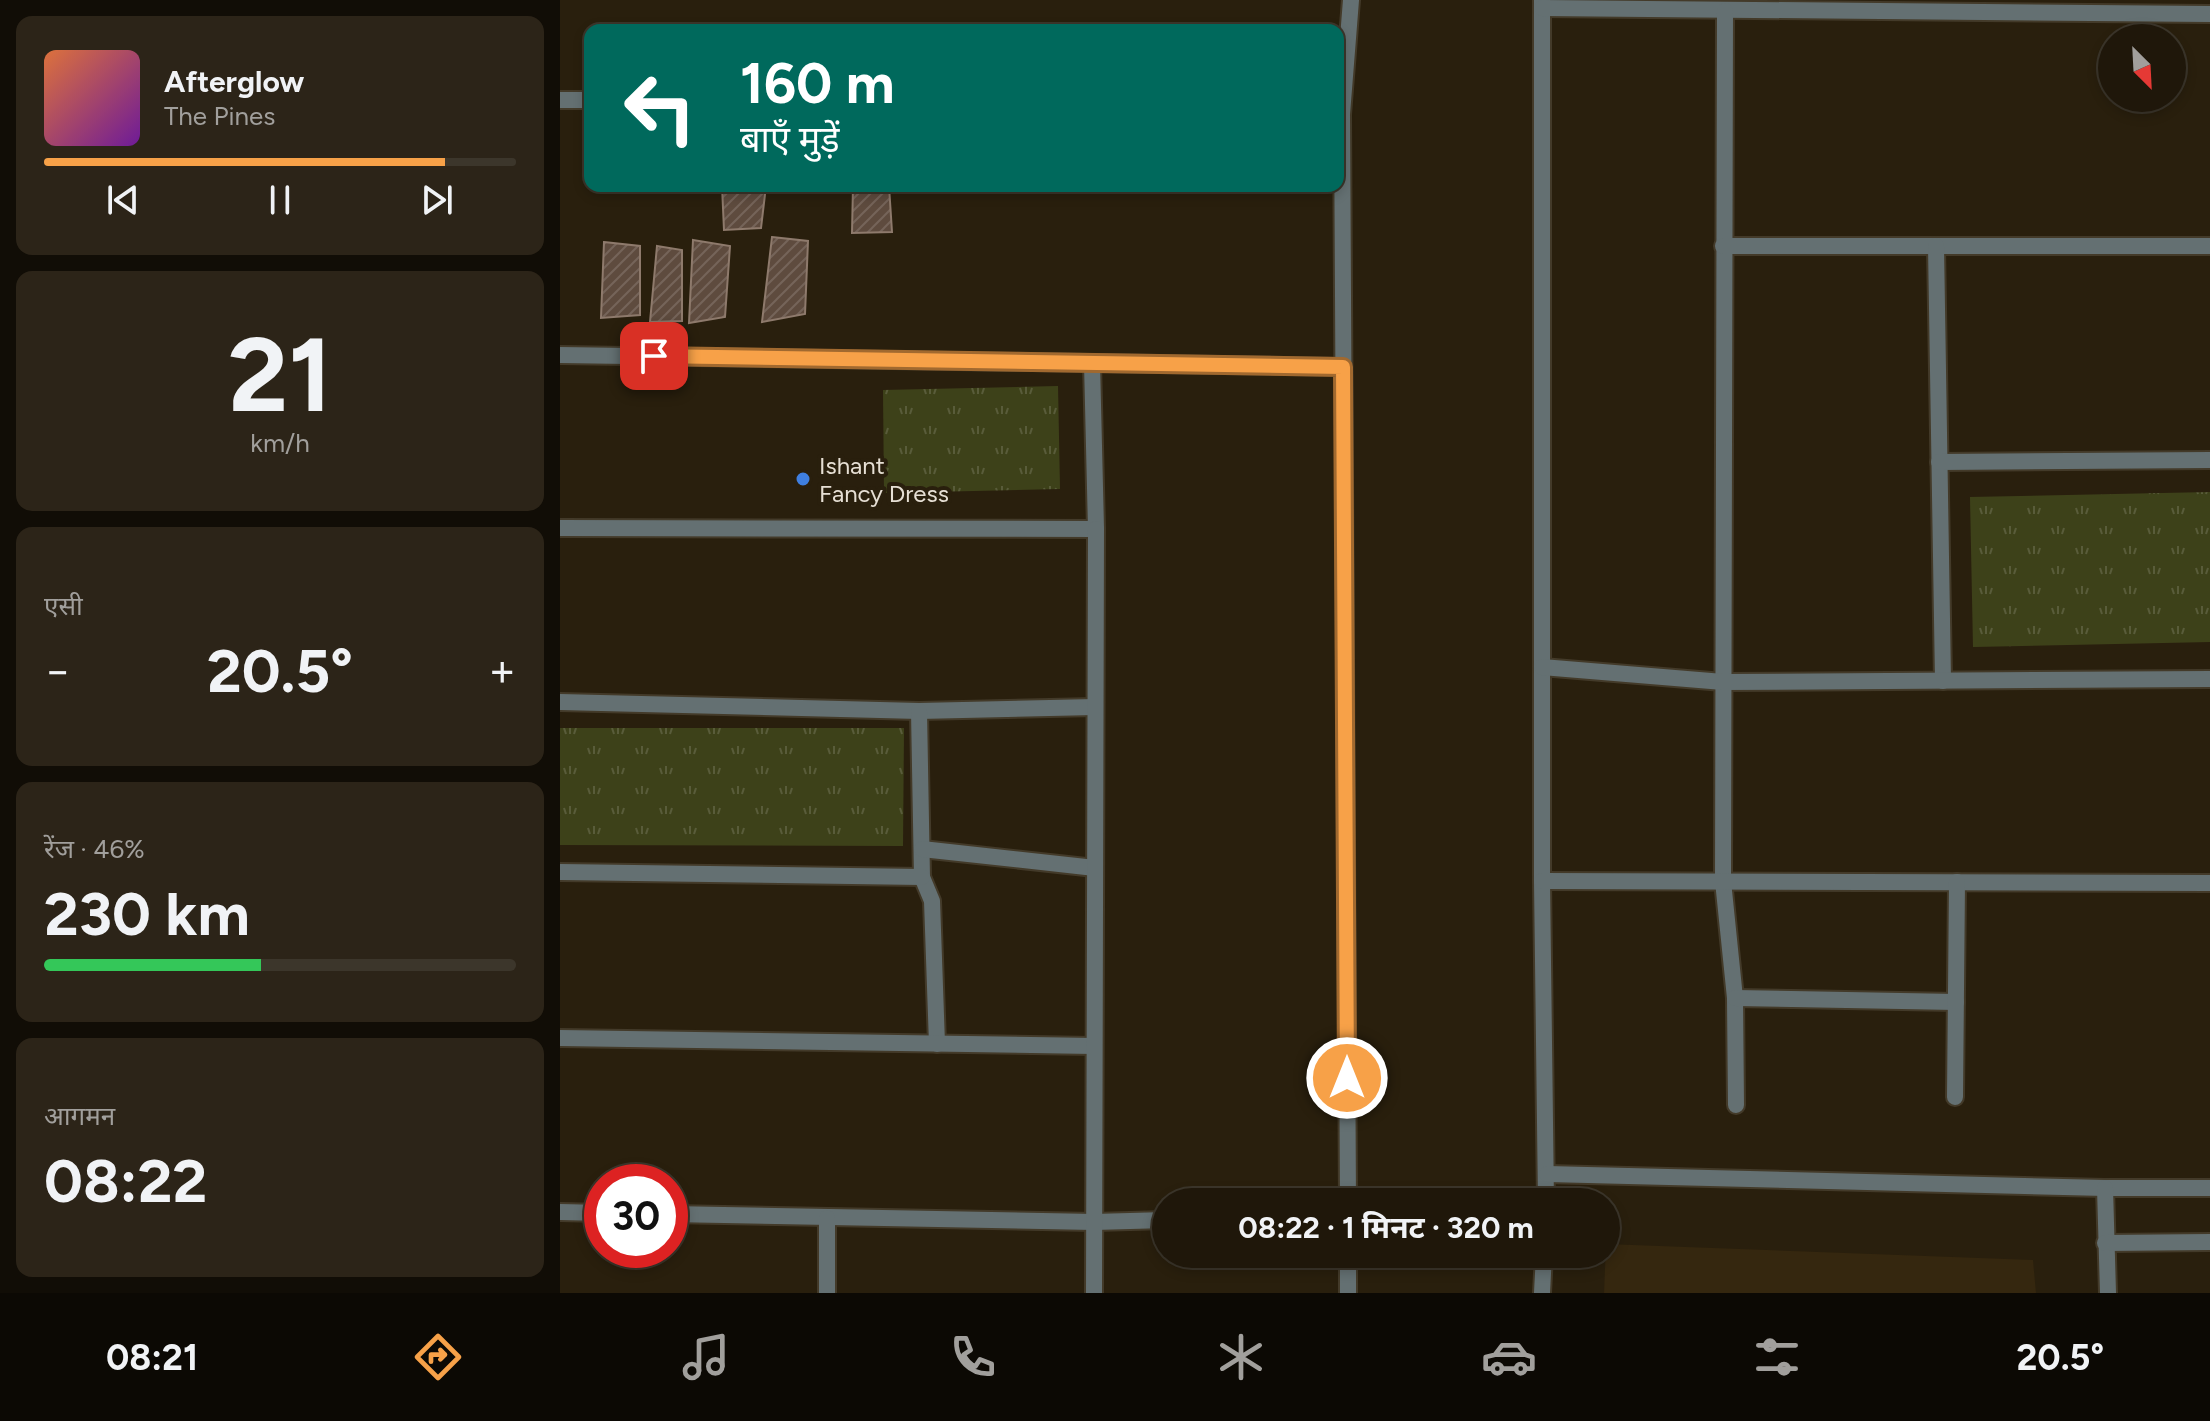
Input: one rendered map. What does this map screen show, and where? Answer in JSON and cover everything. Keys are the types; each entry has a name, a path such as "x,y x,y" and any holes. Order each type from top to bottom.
{"street":[{"path":"1344,73 1351,0"},
{"path":"1546,1188 1542,881 1542,4 1725,11 2210,14"},
{"path":"1725,11 1723,881 1735,998 1736,1105"},
{"path":"560,100 584,100"},
{"path":"1341,192 1348,1188"},
{"path":"1723,246 2210,246"},
{"path":"1936,246 1943,681"},
{"path":"560,355 1343,367"},
{"path":"1092,363 1096,529 1094,1293"},
{"path":"1939,462 2210,460"},
{"path":"560,528 1096,529"},
{"path":"1542,667 1723,682 2210,679"},
{"path":"560,702 919,711 1095,707"},
{"path":"919,711 922,877 932,901 937,1044"},
{"path":"922,849 1095,868"},
{"path":"560,872 922,877"},
{"path":"1542,881 2210,883"},
{"path":"1955,1097 1957,882"},
{"path":"1735,998 1956,1002"},
{"path":"560,1038 1094,1046"},
{"path":"1547,1174 2210,1188"},
{"path":"2105,1188 2108,1293"},
{"path":"560,1212 584,1213"},
{"path":"688,1214 1152,1220"},
{"path":"827,1218 827,1293"},
{"path":"2105,1243 2210,1242"},
{"path":"1348,1268 1348,1293"},
{"path":"1542,1293 1543,1268"}],"shaded area":[{"path":"1620,1245 2033,1260 2036,1293 1604,1293 1605,1268 1620,1268"}],"green space":[{"path":"1058,386 1060,489 884,493 883,390"},
{"path":"2210,492 2210,642 1973,647 1970,497"},
{"path":"560,728 904,728 903,846 560,845"}],"building":[{"path":"722,192 765,192 761,228 724,230"},
{"path":"853,192 889,192 892,232 852,233"},
{"path":"772,237 808,241 805,314 762,322"},
{"path":"693,240 730,246 725,317 689,323"},
{"path":"604,242 640,246 640,315 601,318"},
{"path":"657,246 682,250 682,321 650,322"}],"place":[{"name":"Ishant Fancy Dress","path":"803,479"}],"route":[{"path":"654,356 1343,367 1347,1078"}]}
